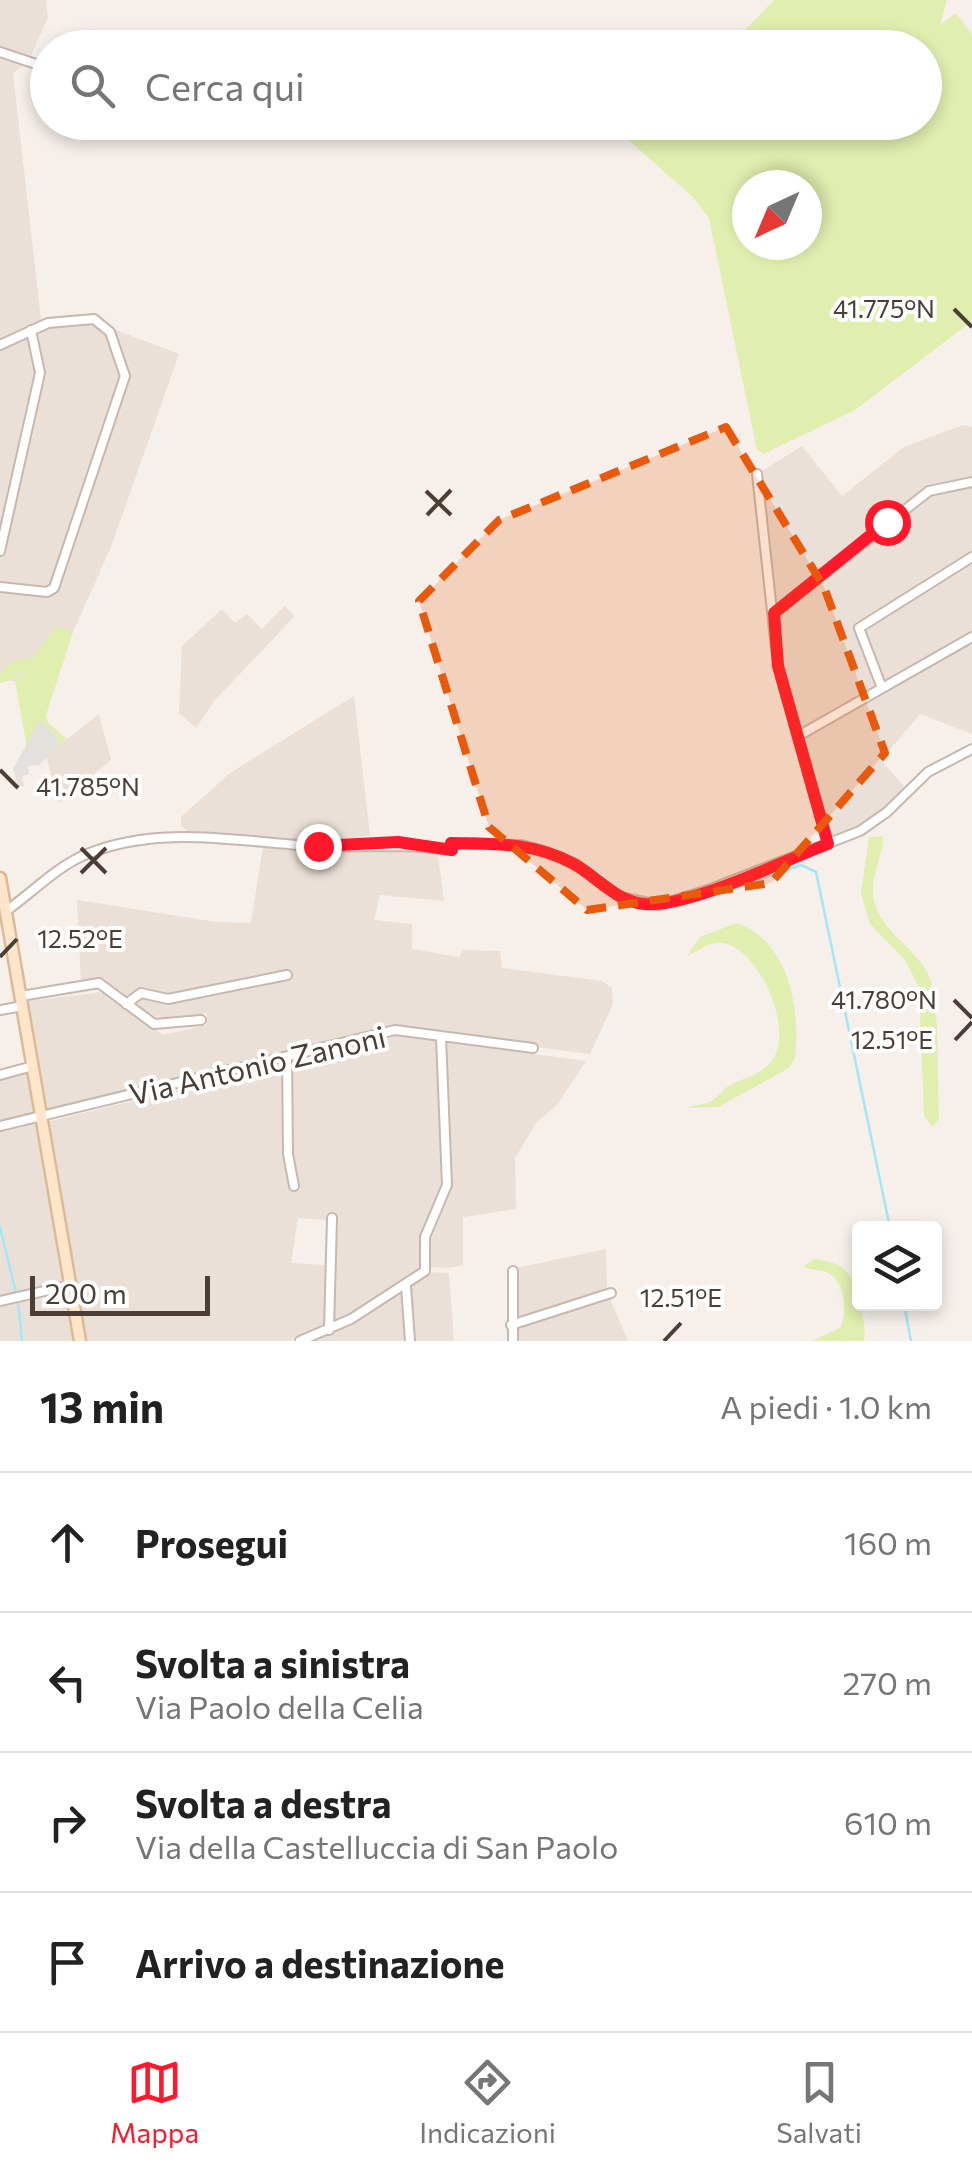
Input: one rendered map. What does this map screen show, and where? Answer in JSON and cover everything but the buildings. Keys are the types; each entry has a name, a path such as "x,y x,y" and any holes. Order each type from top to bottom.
{"street":[{"path":"0,52 30,62"},
{"path":"0,344 31,330 72,319 101,321 110,332 125,376 55,586 49,592 0,586"},
{"path":"0,551 40,374 31,330"},
{"path":"757,474 778,666 828,844"},
{"path":"774,613 929,491 972,482"},
{"path":"882,688 859,628 972,557"},
{"path":"800,735 972,637"},
{"path":"6,912 78,858 148,838 318,846 398,842 452,850 451,843 521,844 560,857 620,897 648,905 708,890 873,824 928,772 972,749"},
{"path":"0,878 80,1341"},
{"path":"126,1004 141,993 170,999 287,975"},
{"path":"0,1010 96,983 161,1025 201,1020"},
{"name":"Via Antonio Zanoni","path":"0,1126 396,1030 534,1048"},
{"path":"300,1341 329,1330 425,1271 425,1237 446,1190 441,1036"},
{"path":"286,1056 288,1154 294,1186"},
{"path":"0,1075 33,1066"},
{"path":"329,1330 332,1218"},
{"path":"513,1271 513,1341"},
{"path":"0,1301 71,1285"},
{"path":"406,1286 410,1341"},
{"path":"511,1325 612,1294"}],"highlighted area":[{"path":"726,427 824,587 885,753 771,883 587,910 489,827 419,601 499,520"}],"shaded area":[{"path":"0,0 46,0 48,18 43,30 30,30 30,58 13,73 41,320 0,340"},
{"path":"95,322 179,354 111,547 73,632 56,627 15,682 0,673 0,350 52,326"},
{"path":"963,425 972,427 972,734 920,714 881,760 908,791 873,824 828,843 782,677 757,474 802,446 842,496 904,447"},
{"path":"285,606 295,616 214,701 196,728 179,713 182,646 222,609 235,623 247,614 262,629"},
{"path":"354,696 370,835 320,843 190,833 181,825 181,817 230,773"},
{"path":"99,714 111,760 59,803 46,756"},
{"path":"40,720 56,736 58,746 39,765 28,766 29,774 22,776 24,786 18,786 13,769"},
{"path":"263,846 326,853 437,848 444,901 380,895 374,920 412,924 412,949 459,957 463,950 500,951 502,968 602,981 612,988 613,1004 590,1054 390,1028 175,1077 46,1113 29,1001 103,992 163,1035 207,1025 207,1013 178,1019 145,1015 102,980 81,981 77,900 216,922 251,923"},
{"path":"396,1036 436,1041 438,1046 442,1196 428,1224 421,1273 334,1322 336,1215 329,1214 329,1220 298,1218 291,1263 326,1265 324,1327 289,1341 86,1341 47,1122"},
{"path":"445,1042 586,1061 557,1105 536,1123 515,1158 516,1209 463,1217 463,1265 450,1268 431,1267 428,1247 451,1191"},
{"path":"27,1072 74,1341 0,1341 0,1079"},
{"path":"606,1249 607,1292 513,1321 516,1268"},
{"path":"431,1272 449,1273 454,1341 307,1341 356,1320"},
{"path":"609,1297 628,1341 516,1341 518,1326"}],"green space":[{"path":"774,0 947,0 940,25 956,13 972,35 972,321 855,410 763,454 757,450 709,218 693,197 628,140 942,140 942,30 745,30"},
{"path":"56,626 73,632 46,715 48,723 67,739 58,746 56,736 40,720 27,747 15,682 25,668 12,680 0,683 0,673 12,661 33,657"},
{"path":"883,836 874,878 875,904 887,926 928,974 935,1002 939,1118 933,1127 924,1116 919,987 905,960 870,924 861,893 869,837"},
{"path":"736,923 754,931 768,944 787,978 796,1018 795,1058 789,1068 718,1107 688,1108 712,1101 727,1087 763,1070 778,1046 776,1010 749,959 722,943 687,956 700,937"},
{"path":"814,1259 834,1263 851,1277 852,1311 861,1311 864,1341 812,1341 840,1328 844,1306 834,1277 804,1266"}],"waterway":[{"path":"739,887 801,865 816,872 889,1221"},
{"path":"0,1227 16,1293"},
{"path":"18,1301 22,1341"},
{"path":"905,1311 911,1341"}],"route":[{"path":"318,846 398,842 452,850 451,843 521,844 576,864 620,897 648,905 708,890 828,844 816,789 778,666 774,613 887,522"}]}
